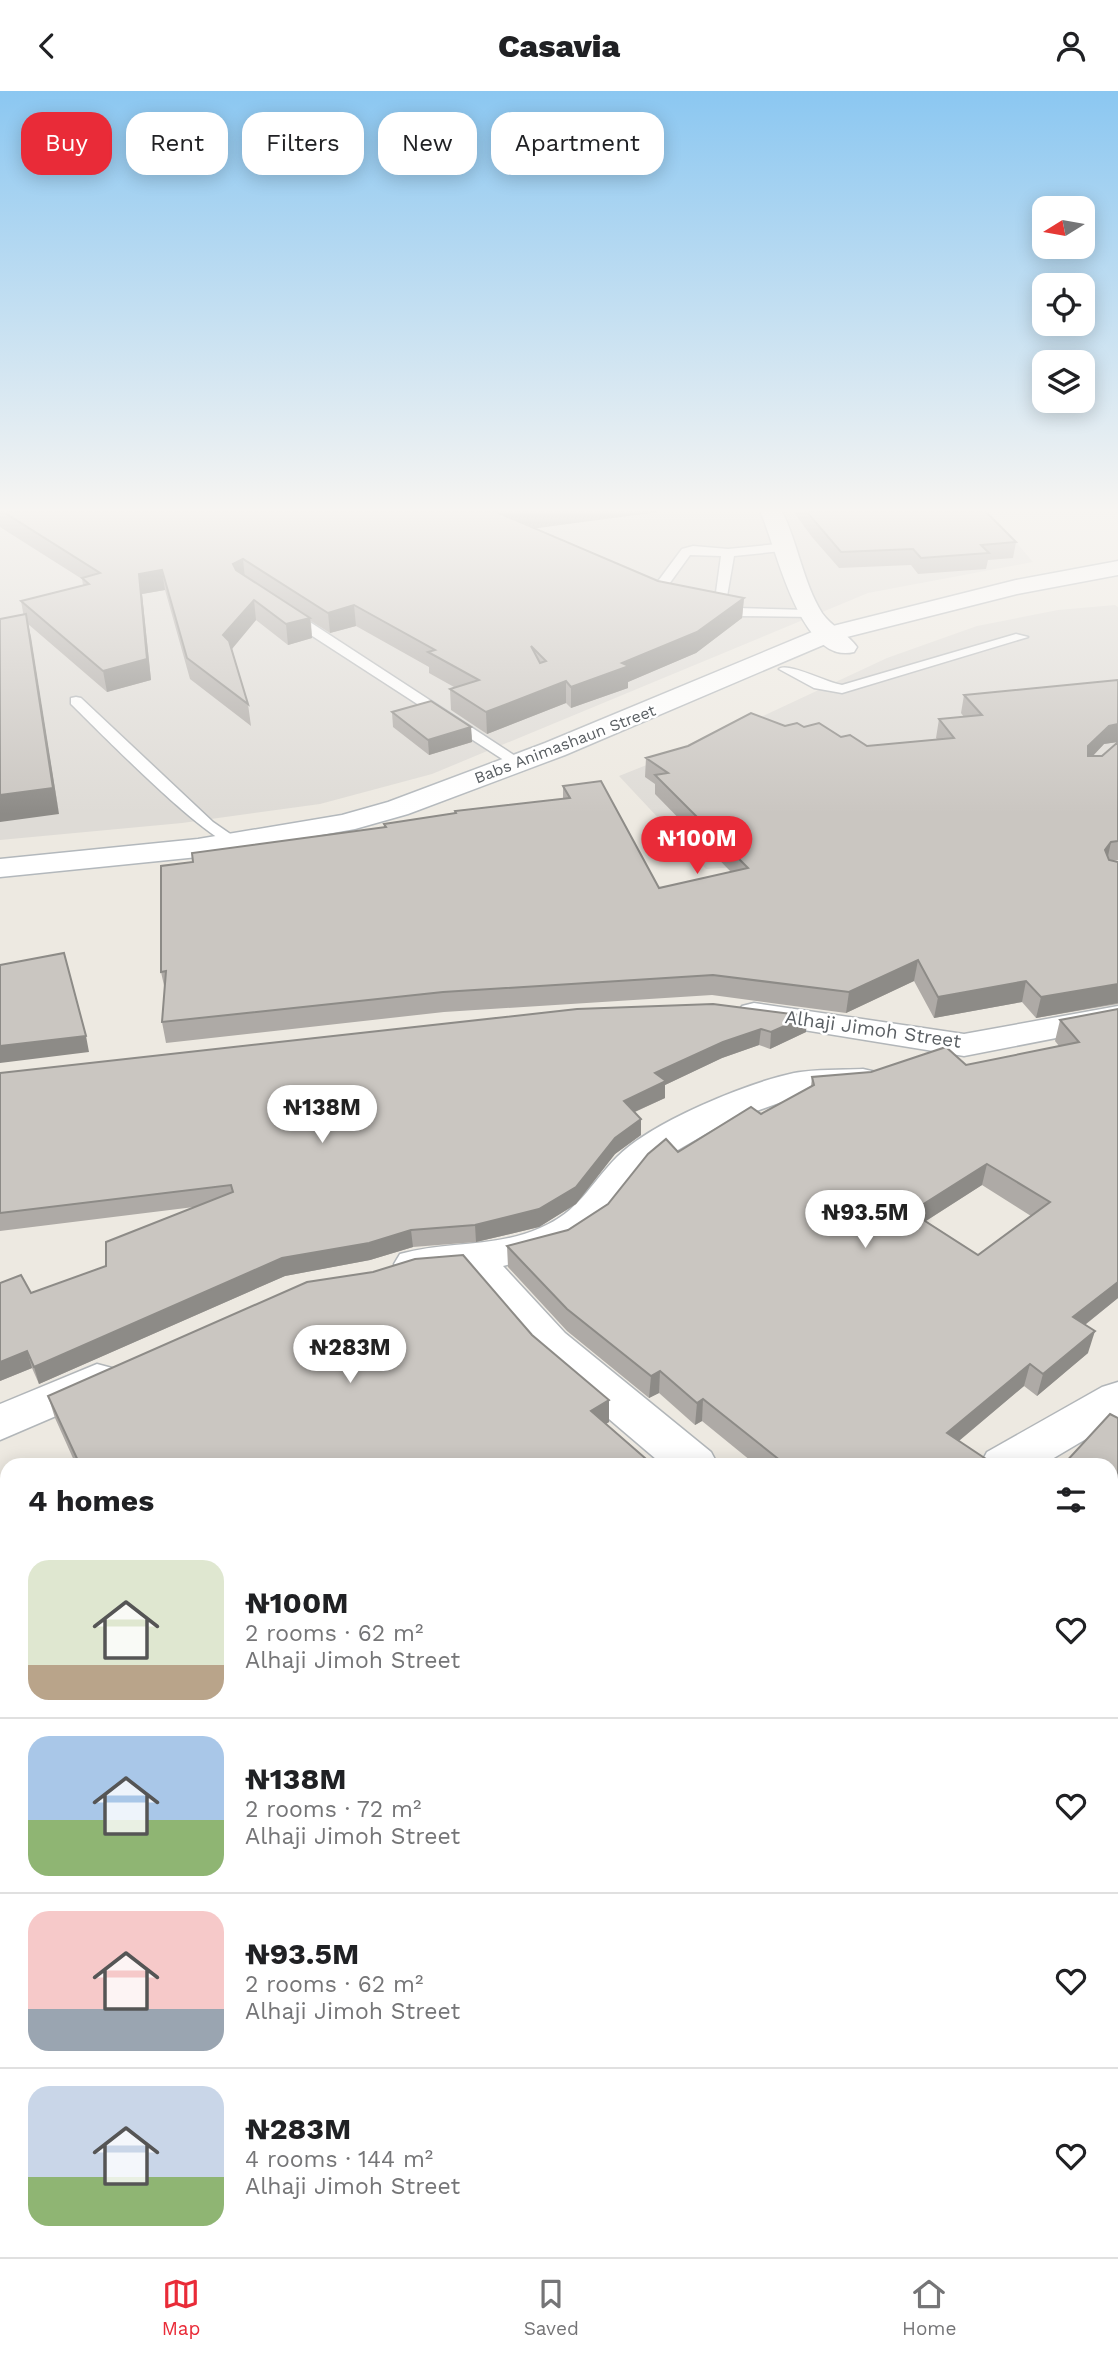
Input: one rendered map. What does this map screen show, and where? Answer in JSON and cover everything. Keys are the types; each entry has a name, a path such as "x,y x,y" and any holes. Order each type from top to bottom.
{"main road":[{"name":"Babs Animashaun Street","path":"0,868 233,843 345,823 398,808 836,641 932,612"},
{"name":"Babs Animashaun Street","path":"0,883 267,852 354,836 533,774 786,669 836,641 987,612"},
{"path":"808,614 836,641"},
{"name":"Alhaji Jimoh Street","path":"726,1009 964,1045 1118,1016"},
{"path":"375,1277 413,1264 476,1259 552,1239 592,1215 631,1165 651,1149 713,1114 771,1090 796,1084 863,1080 964,1045"},
{"path":"476,1259 490,1279 569,1361 687,1458"},
{"path":"0,1423 125,1368"},
{"path":"1015,1458 1118,1399"}],"lane":[{"path":"285,612 518,763"},
{"path":"738,612 808,614"},
{"path":"786,669 819,685 842,689 1021,637"},
{"path":"76,701 207,825 233,843"}],"shaded area":[{"path":"0,612 822,612 432,774 320,804 182,823 0,840"},
{"path":"1047,612 1118,612 1118,842 706,869 619,776 727,733 887,658 977,626"}],"building":[{"path":"34,612 143,612 147,659 103,671"},
{"path":"174,612 243,612 223,635 229,641 248,704 187,658"},
{"path":"270,612 301,612 310,618 286,624"},
{"path":"367,612 725,612 697,632 622,663 629,666 571,687 566,681 486,712 450,689 479,680 428,652 435,650","holes":["531,646 546,661 540,663"]},
{"path":"26,614 53,788 0,795 0,619"},
{"path":"1118,680 1118,724 1109,726 1088,746 1088,756 1102,756 1118,742 1118,841 1111,842 1105,850 1109,860 1118,862 1118,984 1041,997 1026,981 938,997 918,960 849,992 713,975 443,992 162,1022 166,971 161,972 161,866 193,862 192,853 386,827 384,824 456,813 455,811 570,798 563,786 601,781 659,888 748,868 655,775 668,773 646,758 688,746 751,713 785,726 797,723 804,727 819,723 841,737 850,735 867,746 954,738 939,719 982,715 964,695"},
{"path":"431,701 471,727 428,740 392,712"},
{"path":"64,953 86,1036 0,1046 0,965"},
{"path":"713,1004 807,1016 771,1032 761,1029 723,1042 655,1073 666,1081 624,1101 641,1119 615,1138 576,1187 539,1209 475,1225 411,1230 369,1243 282,1258 34,1367 27,1351 0,1362 0,1283 21,1275 31,1293 106,1266 106,1242 233,1192 231,1185 0,1213 0,1073 577,1009"},
{"path":"1118,1009 1118,1282 1073,1317 1095,1331 1043,1374 1030,1364 947,1433 984,1458 777,1458 703,1399 697,1403 660,1371 651,1376 567,1309 507,1246 568,1230 608,1204 648,1154 666,1139 678,1152 751,1107 761,1114 814,1085 812,1077 871,1072 946,1047 966,1065 1079,1042 1060,1020","holes":["987,1164 1050,1202 978,1255 911,1212"]},
{"path":"463,1255 532,1335 609,1400 591,1411 645,1458 77,1458 48,1396 307,1282 373,1272 415,1259"},
{"path":"1110,1414 1118,1418 1118,1458 1069,1458"}]}
